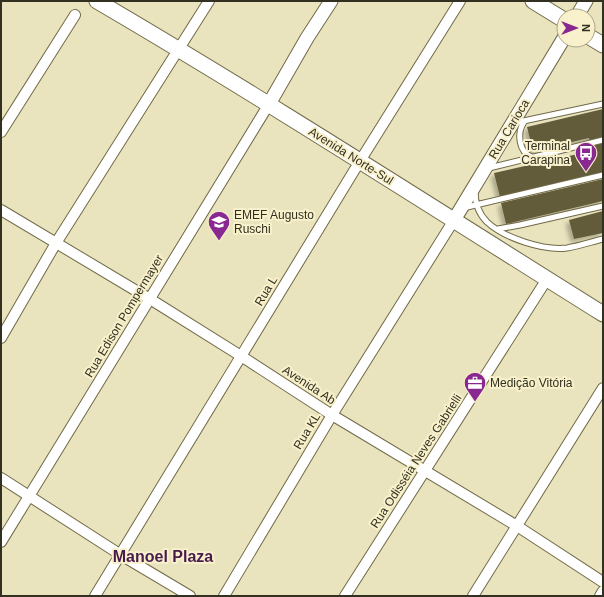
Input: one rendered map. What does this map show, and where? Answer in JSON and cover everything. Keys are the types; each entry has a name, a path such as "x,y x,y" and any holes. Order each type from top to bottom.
{"main road":[{"name":"Avenida Norte-Sul","path":"97,1 179,49 360,161 458,214 546,279 603,314"},
{"path":"533,1 556,15"}],"street":[{"path":"1,338 56,243 209,1"},
{"path":"268,104 331,1"},
{"name":"Rua L","path":"95,596 360,161 460,1"},
{"path":"1,132 75,15"},
{"name":"Rua Carioca","path":"458,214 486,168 517,126 559,48"},
{"name":"Rua Edison Pompermayer","path":"1,542 268,104"},
{"name":"Avenida Ab","path":"1,210 150,299 242,356 332,416 517,526 603,582"},
{"name":"Rua KL","path":"224,596 332,416 458,214"},
{"name":"Rua Odisséia Neves Gabrielli","path":"344,596 426,471 546,279"},
{"path":"473,596 603,388"},
{"path":"1,478 30,495 121,555 190,596"},
{"path":"600,596 603,591"}],"lane":[{"path":"532,157 526,154 524,150 517,126 603,104"},
{"path":"486,168 603,140"},
{"path":"458,214 477,205 603,175"},
{"path":"475,187 477,205 486,221 524,242 552,248 566,248 603,239"},
{"path":"498,229 520,226 603,206"}],"building":[{"path":"603,109 603,172 500,197 494,173 591,151 589,138 533,151 527,127"},
{"path":"603,179 603,201 506,224 501,203"},
{"path":"603,211 603,233 574,239 569,220"}],"place":[{"name":"Terminal Carapina","path":"586,172"},
{"name":"EMEF Augusto Ruschi","path":"219,242"},
{"name":"Medição Vitória","path":"475,402"}],"district":[{"name":"Manoel Plaza","path":"163,556"}]}
